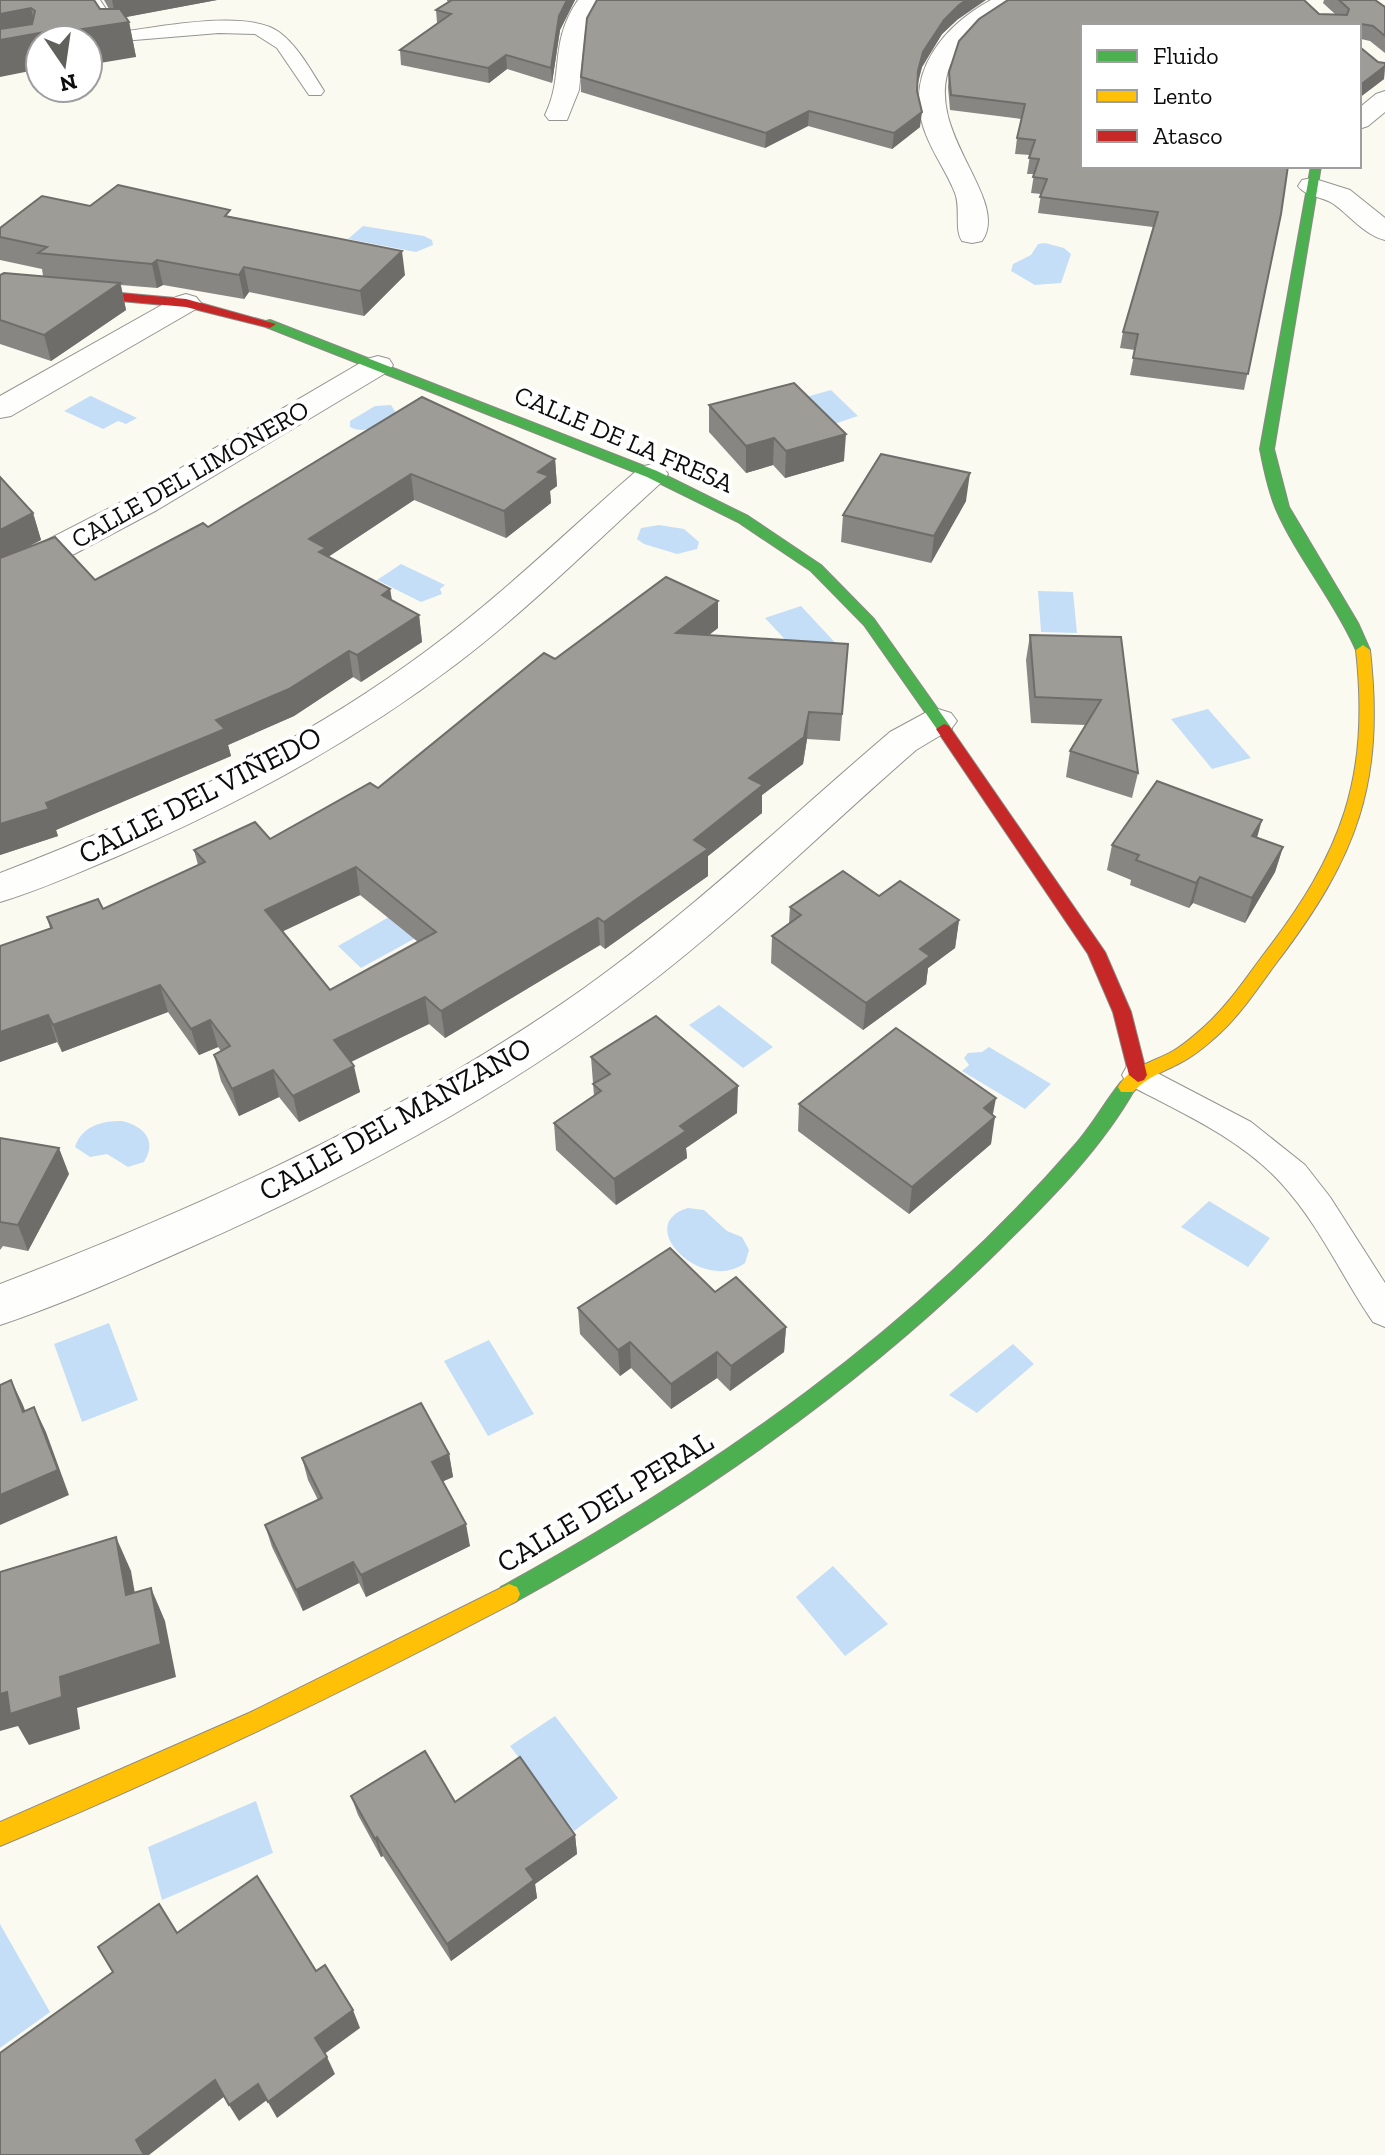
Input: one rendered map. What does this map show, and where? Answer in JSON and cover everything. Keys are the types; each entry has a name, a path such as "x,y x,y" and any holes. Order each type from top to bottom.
{"street":[{"path":"558,115 565,104 574,22 590,0"},
{"path":"972,235 975,207 943,147 934,122 931,79 940,55 961,30 1008,0"},
{"path":"1361,119 1385,99"},
{"path":"1138,1075 1179,1056 1215,1027 1316,902 1346,858 1361,827 1378,761 1373,685 1361,644 1344,610 1284,522 1268,471 1267,449 1314,176 1385,232"},
{"name":"CALLE DE LA FRESA","path":"0,286 77,290 186,303 257,319 652,474 743,519 816,568 869,622 1096,952 1114,984 1129,1027 1138,1075"},
{"path":"0,409 186,303"},
{"name":"CALLE DEL LIMONERO","path":"0,577 48,556 175,488 378,365"},
{"name":"CALLE DEL VIÑEDO","path":"0,888 78,858 221,792 367,708 498,613 652,474"},
{"name":"CALLE DEL MANZANO","path":"0,1305 102,1266 321,1166 440,1101 539,1040 710,912 903,741 938,721"},
{"name":"CALLE DEL PERAL","path":"0,1834 62,1809 468,1616 578,1556 696,1484 805,1406 894,1336 988,1249 1087,1144 1138,1075"}],"lane":[{"path":"91,0 109,39 168,31 259,28 275,38 315,91"},
{"path":"1138,1075 1233,1127 1264,1148 1292,1173 1315,1202 1385,1312"}],"water":[{"path":"363,226 424,236 432,240 433,245 416,252 348,239"},
{"path":"1038,244 1064,248 1071,254 1061,283 1035,285 1011,271 1013,264 1031,255"},
{"path":"831,390 858,416 834,424 806,397"},
{"path":"90,396 137,418 126,424 118,421 103,429 64,411"},
{"path":"391,405 396,413 380,424 362,430 350,427 350,421 375,406"},
{"path":"659,525 684,529 699,542 697,549 677,554 637,539 641,528"},
{"path":"401,564 445,585 440,589 442,594 421,602 377,580"},
{"path":"1038,591 1073,592 1077,633 1041,632"},
{"path":"801,606 842,650 793,648 765,618"},
{"path":"1208,709 1251,758 1212,769 1171,719"},
{"path":"396,913 421,935 361,968 338,946"},
{"path":"719,1005 773,1047 743,1068 689,1025"},
{"path":"989,1047 1051,1084 1025,1109 962,1071 969,1065 964,1058 968,1053 982,1052"},
{"path":"122,1121 136,1126 146,1135 149,1147 144,1162 128,1167 107,1154 90,1157 75,1147 82,1134 93,1126"},
{"path":"1209,1201 1270,1238 1248,1267 1181,1227"},
{"path":"688,1208 704,1210 727,1231 742,1237 749,1250 745,1263 728,1270 710,1270 693,1264 679,1254 670,1241 667,1228 673,1216"},
{"path":"109,1323 138,1400 82,1422 54,1344"},
{"path":"489,1340 534,1414 488,1436 444,1361"},
{"path":"1013,1344 1034,1364 977,1413 949,1395"},
{"path":"833,1566 888,1624 845,1656 796,1597"},
{"path":"555,1716 618,1798 574,1831 510,1746"},
{"path":"256,1801 273,1853 162,1900 148,1847"},
{"path":"0,1924 50,2012 0,2048"}],"building":[{"path":"0,0 94,0 100,9 120,9 129,22 104,26 32,24 35,11 31,8 0,14"},
{"path":"452,0 567,0 559,16 551,68 506,55 488,68 400,50 451,14 436,10"},
{"path":"597,0 966,0 944,20 923,52 917,91 922,112 894,133 809,111 766,133 581,77 587,18"},
{"path":"1008,0 1304,0 1319,14 1347,15 1349,9 1339,0 1375,0 1385,7 1385,36 1373,26 1361,24 1081,24 1081,168 1288,168 1248,374 1133,358 1138,334 1123,332 1158,212 1040,197 1047,179 1033,177 1039,159 1029,158 1035,140 1017,138 1025,104 951,95 949,72 959,41 979,19"},
{"path":"24,25 24,36 0,40 0,29"},
{"path":"1361,48 1385,66 1361,84"},
{"path":"118,185 230,210 225,216 402,251 360,291 244,267 239,275 157,260 152,264 38,253 47,247 0,237 0,228 42,196 90,206"},
{"path":"0,275 120,283 44,335 0,320"},
{"path":"794,383 846,434 786,451 774,438 746,446 709,405"},
{"path":"422,397 555,459 538,472 549,476 504,511 411,474 309,539 326,548 319,552 390,589 382,595 419,615 357,655 349,651 289,689 216,720 225,729 46,803 49,809 0,824 0,558 55,537 95,580 203,523 208,527"},
{"path":"881,454 970,473 934,536 843,515"},
{"path":"0,477 33,513 0,530"},
{"path":"666,577 718,601 676,633 848,644 842,714 809,712 804,737 749,778 763,785 694,840 708,849 604,922 598,918 441,1011 425,997 334,1040 354,1066 293,1096 273,1070 232,1089 214,1055 230,1046 210,1020 191,1029 160,985 53,1025 48,1015 0,1032 0,946 52,928 47,917 98,899 103,909 205,862 194,850 255,822 270,839 370,783 378,788 544,653 555,659","holes":["356,867 436,932 330,990 265,910"]},
{"path":"1030,635 1121,637 1138,773 1070,751 1101,700 1035,697"},
{"path":"1157,781 1262,820 1252,836 1283,847 1252,898 1200,877 1196,883 1136,860 1139,855 1112,845"},
{"path":"843,871 879,896 900,881 959,920 920,949 930,956 866,1003 772,936 801,915 790,907"},
{"path":"656,1016 738,1086 680,1126 686,1131 614,1179 554,1123 601,1091 593,1084 610,1074 591,1057"},
{"path":"896,1028 996,1098 984,1108 995,1117 912,1187 799,1104"},
{"path":"0,1138 59,1148 18,1225 0,1222"},
{"path":"670,1248 715,1292 736,1277 786,1327 731,1366 717,1352 671,1384 630,1342 618,1350 578,1308"},
{"path":"11,1380 23,1412 34,1407 58,1470 0,1495 0,1385"},
{"path":"421,1403 449,1454 432,1462 466,1524 361,1575 353,1562 296,1590 265,1525 322,1498 302,1458"},
{"path":"116,1537 126,1595 151,1588 161,1644 60,1677 62,1697 10,1714 7,1692 0,1694 0,1572"},
{"path":"425,1751 455,1802 520,1757 575,1835 526,1869 534,1880 447,1944 377,1837 375,1839 351,1796"},
{"path":"257,1876 316,1971 325,1965 353,2010 315,2038 327,2057 268,2102 258,2084 229,2105 215,2080 136,2140 144,2155 0,2155 0,2053 113,1972 98,1947 159,1904 177,1933"}],"traffic: fast":[{"path":"1316,168 1267,449 1282,507 1351,623 1363,650"},
{"path":"270,324 652,474 743,519 816,568 869,622 944,729"},
{"path":"509,1594 666,1503 815,1399 886,1342 954,1282 1019,1218 1081,1151 1127,1087"}],"traffic: slow":[{"path":"1127,1087 1143,1073 1183,1053 1220,1022 1296,924 1319,889 1353,816 1363,778 1368,738 1368,695 1363,650"},
{"path":"0,1834 257,1720 509,1594"}],"traffic: jam":[{"path":"0,286 186,303 270,324"},
{"path":"944,729 1096,952 1122,1012 1138,1075"}]}
